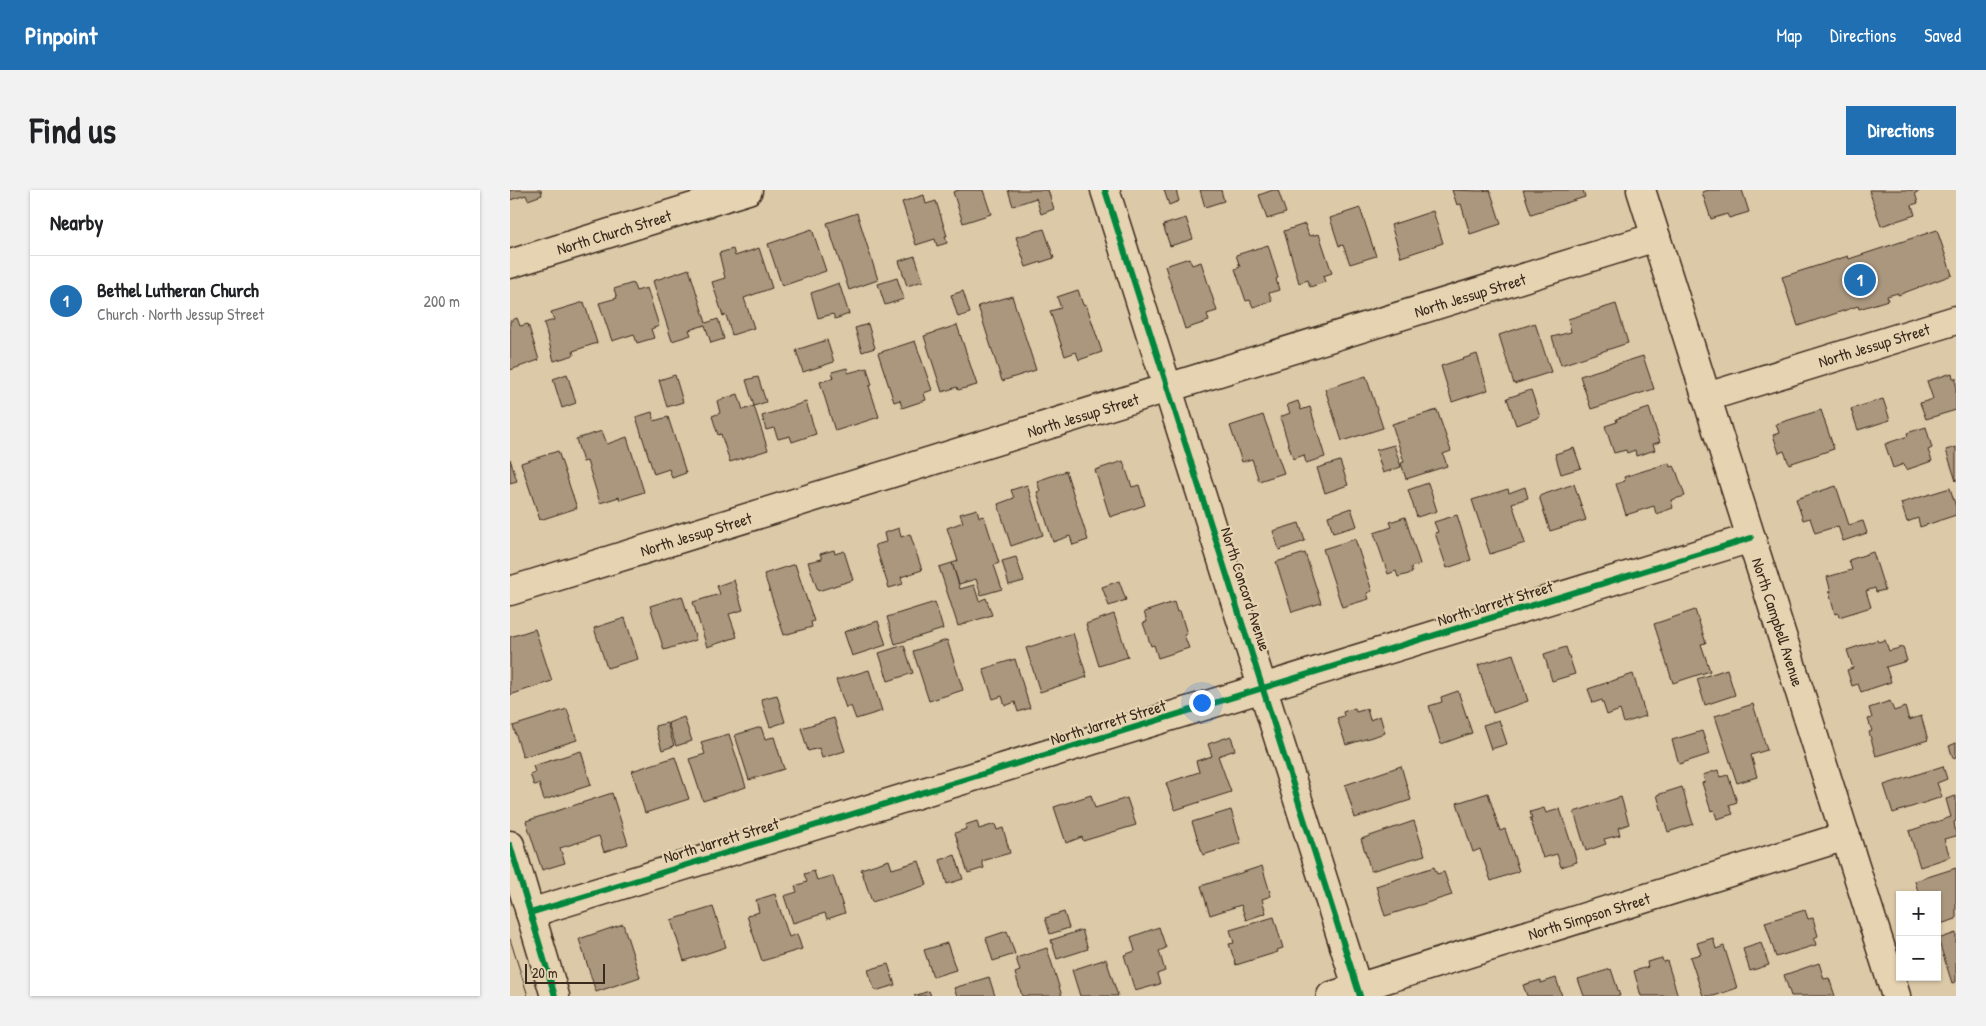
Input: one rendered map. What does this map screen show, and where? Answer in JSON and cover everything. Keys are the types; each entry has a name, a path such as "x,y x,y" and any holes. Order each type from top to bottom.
{"street":[{"name":"North Church Street","path":"510,264 748,190"},
{"name":"North Concord Avenue","path":"1105,190 1359,992"},
{"name":"North Campbell Avenue","path":"1641,190 1896,996"},
{"name":"North Jessup Street","path":"510,591 1656,238"},
{"name":"North Jessup Street","path":"1707,397 1956,320"},
{"name":"North Jarrett Street","path":"530,913 1751,538"},
{"name":"North Simpson Street","path":"1331,996 1359,992 1846,836"},
{"path":"510,845 555,996"}],"building":[{"path":"510,190 541,190 542,195 528,200 526,195 510,200"},
{"path":"959,190 983,190 991,214 963,223 953,192"},
{"path":"1008,190 1048,190 1054,209 1041,214 1036,198 1013,206"},
{"path":"1164,190 1176,190 1179,201 1169,205"},
{"path":"1200,190 1221,190 1224,201 1205,207"},
{"path":"1278,190 1286,213 1267,219 1259,195"},
{"path":"1452,190 1490,190 1501,224 1470,234 1461,204 1457,205"},
{"path":"1523,190 1583,190 1585,197 1531,214"},
{"path":"1709,190 1742,190 1749,212 1729,218 1727,214 1711,219 1702,192"},
{"path":"1869,190 1920,190 1915,193 1918,203 1912,205 1915,215 1881,226"},
{"path":"924,195 926,204 936,201 947,236 945,236 947,243 937,246 935,239 916,245 902,202"},
{"path":"1360,208 1376,256 1350,264 1343,245 1339,246 1330,218"},
{"path":"1433,211 1443,243 1401,257 1391,225"},
{"path":"857,213 878,280 849,290 827,223"},
{"path":"1186,218 1193,239 1170,246 1163,225"},
{"path":"1305,224 1309,236 1319,234 1332,273 1323,276 1325,282 1310,287 1308,280 1299,283 1284,231"},
{"path":"812,229 826,271 782,286 768,244"},
{"path":"1044,229 1054,258 1026,267 1016,237"},
{"path":"1937,230 1952,275 1898,295 1898,293 1887,296 1888,300 1859,309 1858,306 1798,326 1782,277 1848,256 1849,259"},
{"path":"1268,245 1278,278 1276,279 1279,290 1269,293 1272,301 1253,307 1250,300 1246,301 1235,269 1240,267 1236,255"},
{"path":"759,248 772,288 744,298 754,328 732,335 726,315 723,316 712,282 725,278 719,253 733,249 735,256"},
{"path":"915,256 923,281 907,286 899,261"},
{"path":"1189,258 1192,265 1201,262 1217,311 1207,314 1209,321 1185,329 1165,266"},
{"path":"689,269 706,323 718,319 724,339 711,343 705,325 689,330 691,335 672,341 653,281"},
{"path":"897,278 904,299 885,305 878,284"},
{"path":"633,283 636,291 647,288 659,326 651,329 654,338 637,343 634,334 612,341 599,303 617,298 614,289"},
{"path":"839,283 849,314 835,319 833,314 818,318 811,293"},
{"path":"1078,290 1083,305 1086,304 1102,352 1079,360 1076,352 1065,356 1050,311 1061,308 1057,297"},
{"path":"963,291 970,313 958,317 951,295"},
{"path":"1012,296 1036,370 1002,381 978,306"},
{"path":"584,302 597,343 573,351 574,355 554,361 544,323 554,320 551,312"},
{"path":"1616,304 1628,343 1561,365 1552,337 1571,332 1568,319"},
{"path":"517,318 520,326 528,324 539,360 510,370 510,321"},
{"path":"1535,323 1551,372 1514,384 1499,335"},
{"path":"868,324 875,348 862,352 855,328"},
{"path":"957,325 977,385 958,390 957,387 942,392 924,336"},
{"path":"827,340 834,362 803,372 796,350"},
{"path":"915,341 932,390 924,393 926,400 902,408 900,400 894,402 878,353"},
{"path":"1477,354 1488,390 1452,402 1441,366"},
{"path":"1643,356 1654,389 1591,409 1580,376"},
{"path":"847,368 848,373 867,368 872,385 869,386 879,417 835,431 820,382 834,378 832,372"},
{"path":"1952,373 1953,378 1956,378 1956,410 1926,419 1920,403 1933,399 1927,381"},
{"path":"567,374 576,403 562,408 553,379"},
{"path":"675,375 683,402 667,407 659,380"},
{"path":"1366,376 1383,428 1342,441 1325,389"},
{"path":"758,377 766,402 754,406 746,380"},
{"path":"1531,390 1540,417 1516,425 1507,398"},
{"path":"738,394 743,410 754,406 768,450 730,462 721,434 718,435 712,416 720,413 717,401"},
{"path":"1883,399 1890,420 1858,430 1851,409"},
{"path":"1298,401 1301,410 1310,407 1325,457 1306,463 1304,455 1293,459 1280,417 1290,413 1287,405"},
{"path":"806,402 816,434 792,442 790,436 778,439 774,428 766,430 762,416"},
{"path":"1649,408 1660,442 1653,444 1655,450 1636,456 1635,450 1627,453 1626,450 1614,453 1605,426 1617,422 1616,419"},
{"path":"1437,410 1451,451 1443,454 1447,466 1406,479 1401,463 1404,462 1392,424"},
{"path":"1821,410 1834,449 1789,464 1784,451 1779,453 1773,435 1779,433 1776,424"},
{"path":"652,412 654,421 668,417 686,473 672,478 669,469 654,474 636,417"},
{"path":"1263,415 1284,473 1259,481 1252,459 1242,462 1230,426"},
{"path":"1926,427 1932,448 1928,450 1932,461 1906,470 1904,464 1893,468 1885,444 1908,436 1907,433"},
{"path":"602,431 607,444 627,437 644,492 620,500 619,497 600,503 587,461 583,462 576,439"},
{"path":"1394,445 1401,467 1383,473 1376,450"},
{"path":"1956,447 1956,481 1946,450"},
{"path":"1574,448 1581,468 1561,474 1555,454"},
{"path":"558,451 577,508 540,520 521,463"},
{"path":"510,459 517,481 510,483"},
{"path":"1123,461 1132,487 1139,485 1145,505 1110,517 1095,470"},
{"path":"1340,461 1348,485 1325,493 1317,468"},
{"path":"1669,463 1670,467 1674,466 1676,470 1685,496 1671,500 1673,508 1656,514 1654,506 1626,515 1616,484 1625,481 1624,477"},
{"path":"1066,471 1088,540 1073,545 1070,536 1053,542 1037,492 1040,491 1037,481"},
{"path":"1428,483 1437,511 1417,517 1408,490"},
{"path":"1574,484 1586,520 1550,531 1539,496"},
{"path":"1027,485 1043,535 1011,546 998,504 1014,498 1011,490"},
{"path":"1836,486 1849,525 1863,521 1867,533 1843,541 1838,526 1815,533 1810,518 1803,520 1796,499"},
{"path":"1525,487 1528,498 1512,503 1525,543 1490,554 1472,500 1508,489 1509,493"},
{"path":"1950,488 1956,507 1956,515 1920,527 1918,518 1907,522 1901,503"},
{"path":"1351,508 1357,526 1333,533 1328,516"},
{"path":"977,509 979,517 984,516 999,563 994,565 1002,589 981,595 976,579 959,584 952,563 958,561 947,528 963,522 960,514"},
{"path":"1457,515 1471,560 1447,568 1435,533 1438,532 1434,522"},
{"path":"1405,517 1420,564 1411,567 1412,573 1398,577 1396,571 1388,574 1374,533 1392,527 1390,522"},
{"path":"1299,523 1305,541 1279,550 1273,531"},
{"path":"899,528 901,537 910,534 922,570 901,577 903,584 889,588 875,545 886,542 884,533"},
{"path":"1355,539 1372,591 1367,593 1369,599 1342,607 1323,549"},
{"path":"834,550 835,554 844,551 853,580 818,591 808,562 822,559 820,554"},
{"path":"1873,552 1885,590 1876,592 1875,588 1866,591 1871,607 1839,617 1838,613 1835,614 1827,577 1852,570 1849,560"},
{"path":"1305,553 1321,603 1292,612 1276,562"},
{"path":"1016,557 1024,581 1009,585 1002,561"},
{"path":"952,563 960,589 974,585 979,601 986,598 992,615 958,626 939,567"},
{"path":"795,564 814,621 811,622 812,627 784,635 764,574"},
{"path":"734,580 743,610 729,614 737,637 707,647 693,602 720,594 717,586"},
{"path":"1119,581 1126,600 1109,606 1102,587"},
{"path":"682,596 696,640 664,650 650,606"},
{"path":"935,602 943,629 895,644 887,617"},
{"path":"1174,602 1177,612 1180,611 1187,634 1184,635 1189,648 1158,658 1154,645 1151,646 1143,623 1147,622 1144,612"},
{"path":"1695,610 1706,643 1701,644 1710,671 1673,683 1654,624"},
{"path":"1114,614 1128,657 1099,666 1086,624"},
{"path":"625,618 638,659 607,668 594,628"},
{"path":"878,621 886,645 852,656 844,632"},
{"path":"535,629 552,681 510,695 510,637"},
{"path":"1073,633 1087,677 1040,692 1026,648"},
{"path":"947,640 963,690 929,701 913,651"},
{"path":"1877,640 1878,642 1885,640 1889,651 1903,647 1907,661 1886,667 1891,682 1861,692 1858,684 1852,686 1847,670 1853,668 1847,650"},
{"path":"904,645 913,673 888,681 879,653"},
{"path":"1566,647 1575,674 1552,681 1544,654"},
{"path":"1513,654 1528,701 1493,713 1478,665"},
{"path":"1015,659 1030,708 1018,712 1015,702 1005,706 1002,696 993,699 983,669"},
{"path":"1727,669 1735,695 1705,705 1697,679"},
{"path":"869,670 882,711 856,719 851,706 846,708 836,680"},
{"path":"1633,674 1646,716 1624,723 1620,710 1607,715 1602,700 1593,703 1588,689"},
{"path":"1458,691 1472,733 1441,744 1429,706 1442,702 1441,697"},
{"path":"777,695 785,722 770,727 761,699"},
{"path":"1890,701 1894,711 1905,707 1909,720 1921,716 1928,740 1876,756 1869,732 1872,731 1868,719 1872,718 1869,708"},
{"path":"1753,704 1767,750 1751,755 1757,777 1737,783 1715,716"},
{"path":"1355,708 1356,712 1367,709 1370,720 1380,716 1385,733 1346,745 1337,718 1344,716 1343,712"},
{"path":"567,709 577,740 523,757 513,726"},
{"path":"684,717 692,741 676,746 668,723"},
{"path":"834,718 845,751 822,758 819,748 808,751 801,728"},
{"path":"1499,720 1507,744 1491,749 1483,725"},
{"path":"667,723 674,746 662,750 655,726"},
{"path":"761,727 765,739 774,737 784,769 749,780 735,735"},
{"path":"1702,731 1710,754 1679,764 1672,740"},
{"path":"729,734 746,787 703,801 689,759 705,754 701,742"},
{"path":"1231,736 1235,750 1218,756 1231,792 1175,810 1166,783 1199,772 1196,761 1212,756 1208,744"},
{"path":"1956,743 1956,757 1953,758 1949,746"},
{"path":"581,751 591,785 544,800 539,784 534,785 530,774 535,772 533,766"},
{"path":"675,757 689,799 645,813 632,771"},
{"path":"1401,766 1411,800 1355,818 1345,785"},
{"path":"1943,766 1947,779 1937,783 1942,797 1893,813 1884,785"},
{"path":"1718,770 1720,777 1728,775 1737,802 1729,805 1733,814 1717,819 1714,810 1711,811 1702,783 1705,782 1703,775"},
{"path":"1682,787 1693,824 1668,832 1657,795"},
{"path":"612,793 628,844 604,852 599,836 560,848 565,863 542,870 526,821"},
{"path":"1488,793 1500,831 1505,829 1519,871 1491,881 1480,849 1473,852 1457,803"},
{"path":"1091,795 1095,808 1127,798 1136,825 1083,841 1082,837 1066,843 1054,807"},
{"path":"1956,796 1956,821 1954,822 1956,836 1944,839 1950,857 1920,867 1909,831 1951,817 1946,799"},
{"path":"1621,797 1629,824 1618,828 1620,835 1604,839 1606,844 1586,851 1574,812"},
{"path":"1544,808 1546,813 1560,809 1577,862 1561,867 1557,854 1543,858 1530,818 1532,818 1530,812"},
{"path":"1231,810 1241,843 1203,855 1192,822"},
{"path":"977,821 979,829 995,824 997,830 1003,828 1010,853 982,861 984,868 968,873 955,833 966,829 965,825"},
{"path":"1414,821 1425,855 1371,871 1361,839"},
{"path":"955,855 963,879 947,884 940,860"},
{"path":"889,860 892,869 919,861 927,885 872,902 861,869"},
{"path":"1262,866 1271,896 1262,899 1266,913 1246,920 1241,905 1210,915 1201,886"},
{"path":"1434,867 1437,874 1444,872 1452,895 1385,916 1376,886"},
{"path":"1956,868 1956,919 1941,924 1941,891 1918,891 1915,881"},
{"path":"814,871 817,880 833,876 845,913 827,919 825,913 793,923 784,896 797,892 795,886 807,882 804,874"},
{"path":"775,894 789,937 797,934 802,949 762,961 747,916 759,912 756,900"},
{"path":"713,907 726,947 684,961 671,920"},
{"path":"1805,910 1808,919 1813,918 1818,936 1814,938 1816,945 1776,957 1765,922"},
{"path":"1064,912 1069,928 1050,934 1045,918"},
{"path":"1274,917 1283,948 1277,950 1278,952 1236,965 1229,944 1234,943 1230,930"},
{"path":"623,924 640,977 596,992 579,939"},
{"path":"1159,927 1166,948 1159,951 1165,971 1157,974 1160,984 1135,991 1124,955 1135,951 1131,937"},
{"path":"1082,930 1088,949 1057,959 1051,940"},
{"path":"1007,931 1015,954 993,961 986,938"},
{"path":"1956,933 1956,982 1952,983 1941,948 1941,938"},
{"path":"1713,938 1716,949 1724,946 1737,988 1714,996 1703,996 1690,957 1701,954 1697,943"},
{"path":"947,943 956,970 933,977 924,950"},
{"path":"1761,943 1769,965 1750,971 1743,949"},
{"path":"1047,948 1062,996 1022,996 1015,973 1020,971 1016,958"},
{"path":"1662,958 1663,962 1667,961 1678,996 1641,996 1634,971 1648,967 1647,962"},
{"path":"1106,959 1118,996 1080,996 1072,970"},
{"path":"1819,963 1824,979 1829,978 1835,996 1791,996 1784,975"},
{"path":"888,964 895,985 875,991 868,970"},
{"path":"1611,969 1620,996 1584,996 1578,979"},
{"path":"989,977 995,996 957,996 954,988"},
{"path":"1556,978 1562,996 1527,996 1523,985 1541,980 1541,983"},
{"path":"929,991 931,996 914,996"}],"tram line":[{"path":"510,939 528,996"}],"cycle path":[{"path":"1105,190 1360,996"},
{"path":"530,913 1751,538"},
{"path":"510,845 555,996"}],"place":[{"name":"Bethel Lutheran Church","path":"1860,280"}]}
